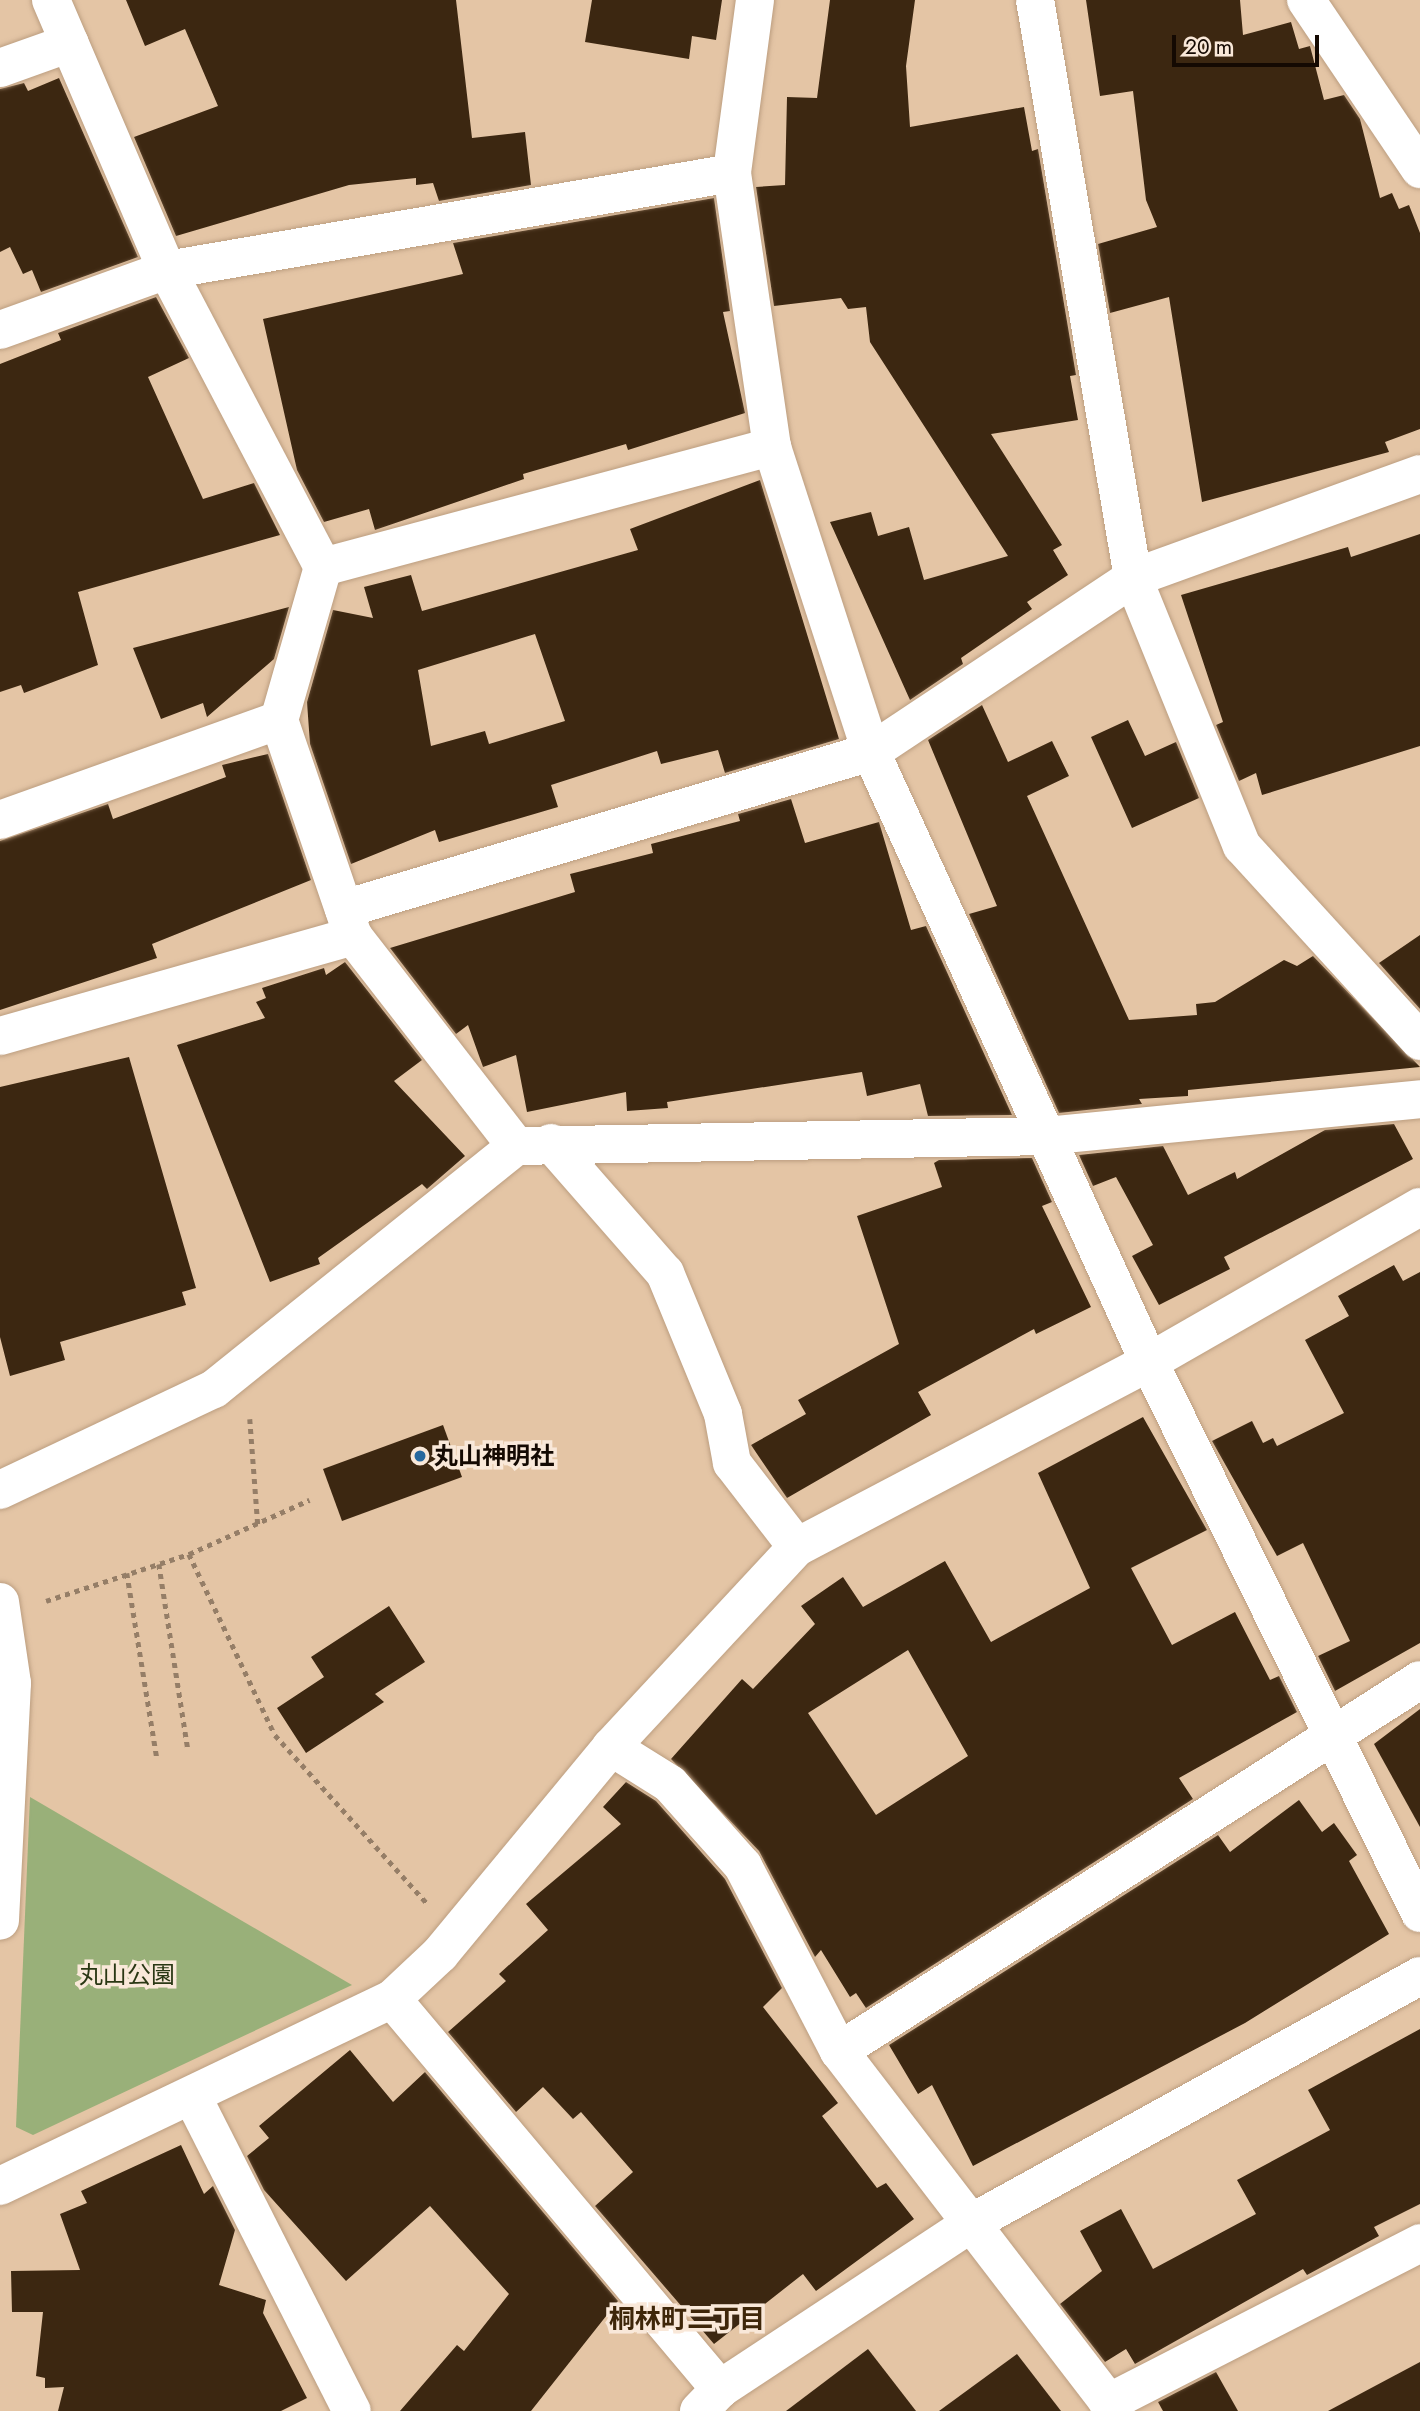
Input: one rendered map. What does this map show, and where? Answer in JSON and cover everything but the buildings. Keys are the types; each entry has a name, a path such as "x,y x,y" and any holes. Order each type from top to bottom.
{"street":[{"path":"51,0 167,270 323,567 279,720 349,923 534,1145 665,1273 723,1413 732,1463 797,1547"},
{"path":"755,0 732,173 772,447 871,752 1149,1362 1420,1913"},
{"path":"1035,0 1133,578 1242,846 1420,1041"},
{"path":"1306,0 1420,169"},
{"path":"0,68 70,43"},
{"path":"0,330 167,270 732,173"},
{"path":"323,567 772,447"},
{"path":"0,1035 871,752 1133,578 1420,474"},
{"path":"0,820 279,720"},
{"path":"0,1490 214,1389 534,1145 1045,1136 1420,1099"},
{"path":"0,2186 392,1999 456,1934 611,1747 797,1547 1149,1362 1420,1207"},
{"path":"0,1921 12,1683 1,1609"},
{"path":"839,2051 1333,1733 1420,1680"},
{"path":"611,1747 670,1784 743,1866 839,2051 973,2222 1112,2407 1420,2243"},
{"path":"392,1999 710,2400 973,2222 1420,1976"},
{"path":"192,2096 346,2410"}],"path":[{"path":"246,1363 258,1526"},
{"path":"1,1609 159,1564 258,1526 309,1500"},
{"path":"189,1553 275,1735 456,1934"},
{"path":"159,1564 188,1749"},
{"path":"127,1573 158,1758"}],"green space":[{"name":"丸山公園","path":"30,1797 352,1985 33,2135 16,2127"}],"place":[{"name":"丸山神明社","path":"420,1456"}],"district":[{"name":"桐林町二丁目","path":"687,2320"}]}
